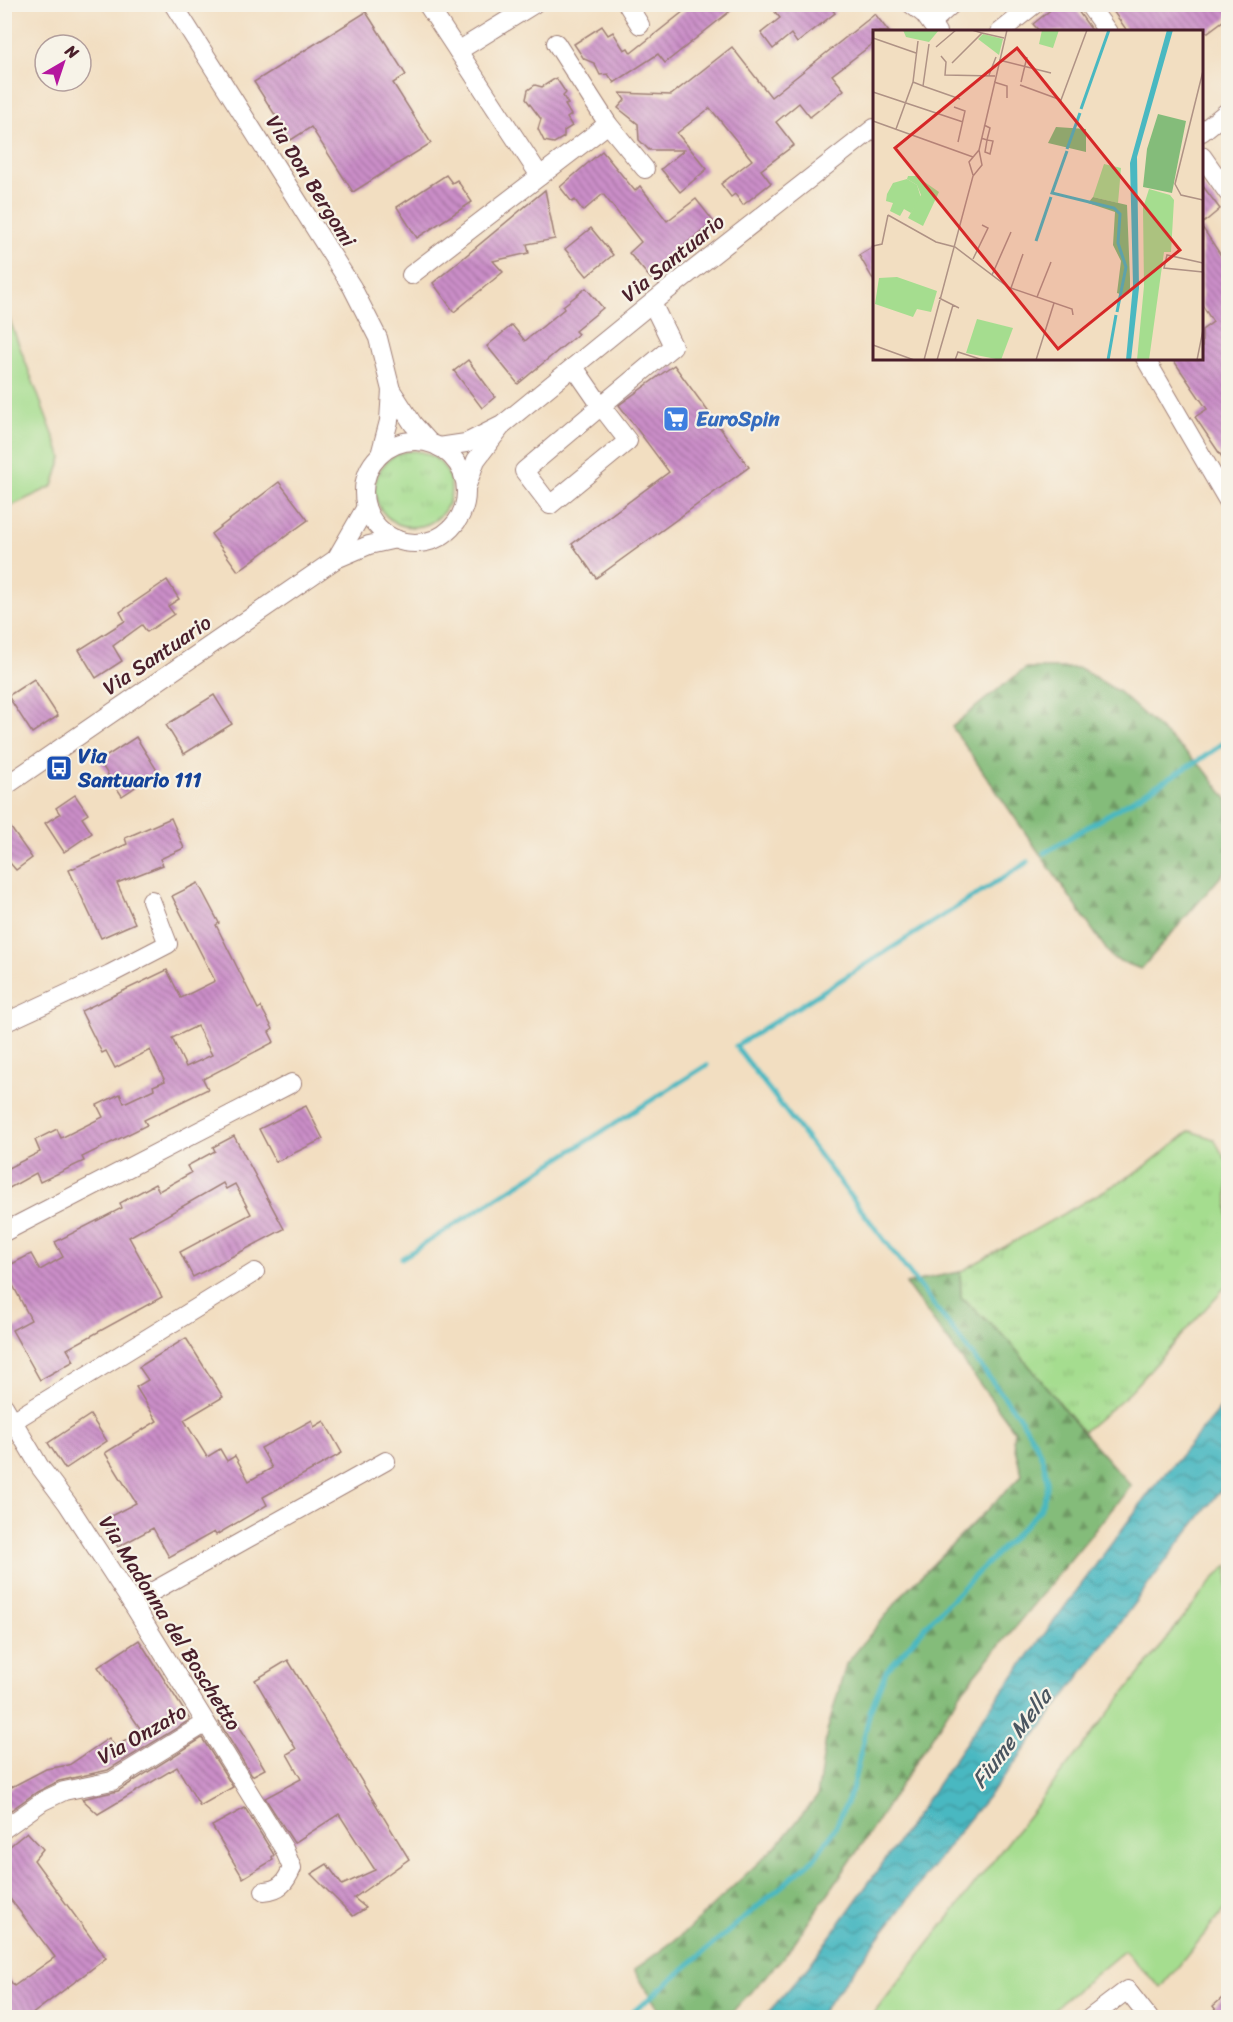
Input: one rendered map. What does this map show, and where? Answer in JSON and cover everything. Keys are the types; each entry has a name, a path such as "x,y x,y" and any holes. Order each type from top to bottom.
{"street":[{"name":"Via Don Bergomi","path":"173,4 352,287 378,338 391,390 389,421 380,454"},
{"path":"426,4 540,176"},
{"path":"458,51 534,4"},
{"path":"627,4 640,25"},
{"path":"912,4 934,27 952,4"},
{"path":"1002,30 1035,4"},
{"path":"1088,4 1107,30"},
{"path":"556,43 609,124 645,170"},
{"path":"1203,131 1228,111"},
{"path":"411,275 609,124"},
{"name":"Via Santuario","path":"434,445 466,442 502,425 873,129"},
{"path":"1203,157 1228,193"},
{"path":"574,367 601,406 628,441 550,505 524,471 601,406 673,346 652,303"},
{"path":"1146,360 1228,501"},
{"name":"Via Don Bergomi","path":"391,390 413,424 434,445"},
{"name":"Via Santuario","path":"466,488 476,460 502,425"},
{"path":"411,441 434,445 453,457 462,471 466,488 465,505 458,520 446,533 430,541 413,543 396,539 383,532 366,507 364,488 369,470 380,454 394,445 411,441"},
{"name":"Via Santuario","path":"336,560 366,507"},
{"name":"Via Santuario","path":"4,787 336,560 369,545 396,539"},
{"path":"4,1023 110,974 168,944 152,900"},
{"path":"4,1232 292,1083"},
{"path":"9,1414 255,1272"},
{"name":"Via Madonna del Boschetto","path":"9,1414 40,1467 67,1503 132,1603 284,1849 292,1868 287,1880 275,1890 264,1891"},
{"path":"132,1603 386,1461"},
{"name":"Via Onzato","path":"4,1829 43,1801 64,1791 112,1781 206,1723"},
{"path":"1090,2018 1127,1990 1149,2018"}],"green space":[{"path":"5,308 62,458 53,486 5,509"},
{"path":"413,451 427,454 440,462 448,475 451,489 448,503 440,516 427,524 413,527 399,524 386,516 378,503 375,489 378,475 386,462 399,454"},
{"path":"1026,668 1080,668 1119,692 1205,770 1228,800 1228,868 1141,969 1112,958 952,727"},
{"path":"1190,1131 1214,1139 1228,1164 1228,1284 1126,1396 1083,1432 1008,1340 961,1297 960,1272 1139,1171"},
{"path":"960,1272 961,1297 1008,1340 1083,1432 1131,1486 959,1695 867,1837 787,1953 732,2012 661,2013 634,1970 683,1934 779,1843 817,1797 827,1732 846,1664 905,1592 1022,1475 1013,1441 1014,1430 906,1284"},
{"path":"1228,1565 1228,1905 1161,1988 1124,1951 1044,2017 871,2017 1211,1582"}],"water":[{"name":"Fiume Mella","path":"1228,1399 1228,1481 1008,1772 818,2017 764,2017 808,1967 893,1849 986,1713 1152,1489"}],"building":[{"path":"693,4 739,4 665,63 658,54 614,83 608,74 600,75 594,63 584,59 574,44 602,26 608,35 613,32 624,50 628,48 631,53"},
{"path":"785,4 828,4 835,13 797,43 791,34 773,49 761,33 780,18 775,12"},
{"path":"1058,4 1073,4 1092,30 1038,30 1033,24"},
{"path":"1108,4 1228,4 1228,17 1208,32 1203,32 1203,30 1127,30"},
{"path":"366,12 406,75 393,83 431,143 353,192 311,127 291,140 254,82"},
{"path":"875,14 887,30 873,30 873,44 832,75 844,90 810,117 799,103 776,122 794,145 761,170 771,183 743,205 735,194 731,197 721,184 752,160 710,108 677,133 707,169 680,192 661,169 684,150 649,150 639,140 638,124 618,108 625,100 620,93 671,95 732,47 771,97"},
{"path":"556,78 566,93 563,96 568,104 565,105 571,115 567,118 572,126 564,131 564,137 554,143 544,141 538,129 541,119 526,99 528,90 535,85 542,87"},
{"path":"602,151 635,191 640,186 667,221 696,199 714,222 679,249 683,253 651,279 629,253 641,242 603,194 583,211 575,200 572,202 560,187"},
{"path":"446,175 452,183 457,180 472,202 417,238 397,207"},
{"path":"1203,186 1220,209 1203,223"},
{"path":"545,190 555,239 527,244 529,253 493,261 503,272 454,312 433,283"},
{"path":"591,228 613,255 587,276 565,249"},
{"path":"1203,228 1228,266 1228,466 1195,417 1207,409 1173,360 1203,360 1203,329 1213,322 1203,307"},
{"path":"873,247 873,279 859,255"},
{"path":"586,288 603,308 575,331 578,334 518,384 487,346 512,325 525,341"},
{"path":"468,360 495,397 482,408 454,371"},
{"path":"674,365 749,467 596,578 572,544 669,472 619,405"},
{"path":"279,482 308,520 238,571 211,534"},
{"path":"167,580 179,599 168,606 174,614 147,632 142,625 113,646 122,661 96,678 79,650 125,621 120,612"},
{"path":"34,679 58,716 32,733 8,696"},
{"path":"214,695 232,724 184,754 166,725"},
{"path":"136,737 158,772 122,796 99,761"},
{"path":"75,795 88,814 82,818 92,833 64,852 45,823 60,814 56,808"},
{"path":"4,818 32,858 16,870 10,863 4,867"},
{"path":"171,818 184,848 160,859 163,865 117,883 135,923 101,938 69,870 127,844 125,838"},
{"path":"198,883 219,923 216,925 258,1009 261,1007 273,1029 269,1032 274,1042 203,1079 208,1089 144,1120 147,1125 82,1157 84,1161 40,1182 36,1173 4,1191 4,1170 40,1152 35,1140 57,1129 61,1138 103,1117 97,1105 120,1094 124,1103 154,1089 153,1086 165,1081 150,1050 115,1068 106,1051 102,1053 81,1011 167,970 181,998 215,981 172,896","holes":["197,1026 212,1055 186,1067 172,1038"]},
{"path":"306,1106 323,1139 276,1162 259,1129"},
{"path":"234,1136 284,1229 193,1277 180,1252 251,1214 235,1184 226,1189 223,1183 129,1237 162,1297 67,1349 74,1361 40,1380 12,1330 31,1320 4,1268 31,1254 40,1270 63,1257 55,1242 122,1208 120,1203 155,1184 159,1191 191,1173 187,1166 215,1151 213,1147"},
{"path":"186,1338 223,1397 184,1420 207,1457 220,1449 227,1461 235,1456 249,1481 272,1468 261,1448 312,1420 314,1427 324,1421 342,1453 263,1497 267,1505 216,1535 214,1532 169,1557 153,1528 118,1547 103,1520 136,1503 105,1453 157,1421 136,1387 148,1380 139,1367"},
{"path":"90,1415 107,1441 65,1469 48,1443"},
{"path":"139,1640 190,1720 108,1770 59,1781 37,1792 11,1810 4,1803 4,1791 46,1769 69,1765 109,1738 115,1747 142,1731 98,1667"},
{"path":"288,1660 409,1859 354,1898 366,1908 353,1916 311,1874 327,1864 342,1885 375,1870 339,1814 294,1843 265,1798 301,1779 287,1754 296,1749 255,1680"},
{"path":"232,1714 265,1769 252,1776 219,1722"},
{"path":"202,1738 233,1787 200,1806 177,1767 98,1814 82,1799 118,1791"},
{"path":"245,1808 274,1855 273,1860 243,1878 212,1826"},
{"path":"27,1832 43,1849 34,1860 106,1958 27,2018 4,2018 4,1972 14,1986 55,1957 4,1891 4,1851"},
{"path":"1228,1993 1228,2018 1222,2018 1213,2006"}],"waterway":[{"path":"1044,853 1201,759 1228,740"},
{"path":"626,2018 816,1857 835,1828 852,1790 870,1711 886,1671 936,1615 1040,1510 1047,1486 1045,1467 1034,1440 1018,1415 736,1046 1028,862"},
{"path":"402,1258 707,1065"}],"place":[{"name":"EuroSpin","path":"676,419"},
{"name":"Via Santuario 111","path":"59,768"}]}
